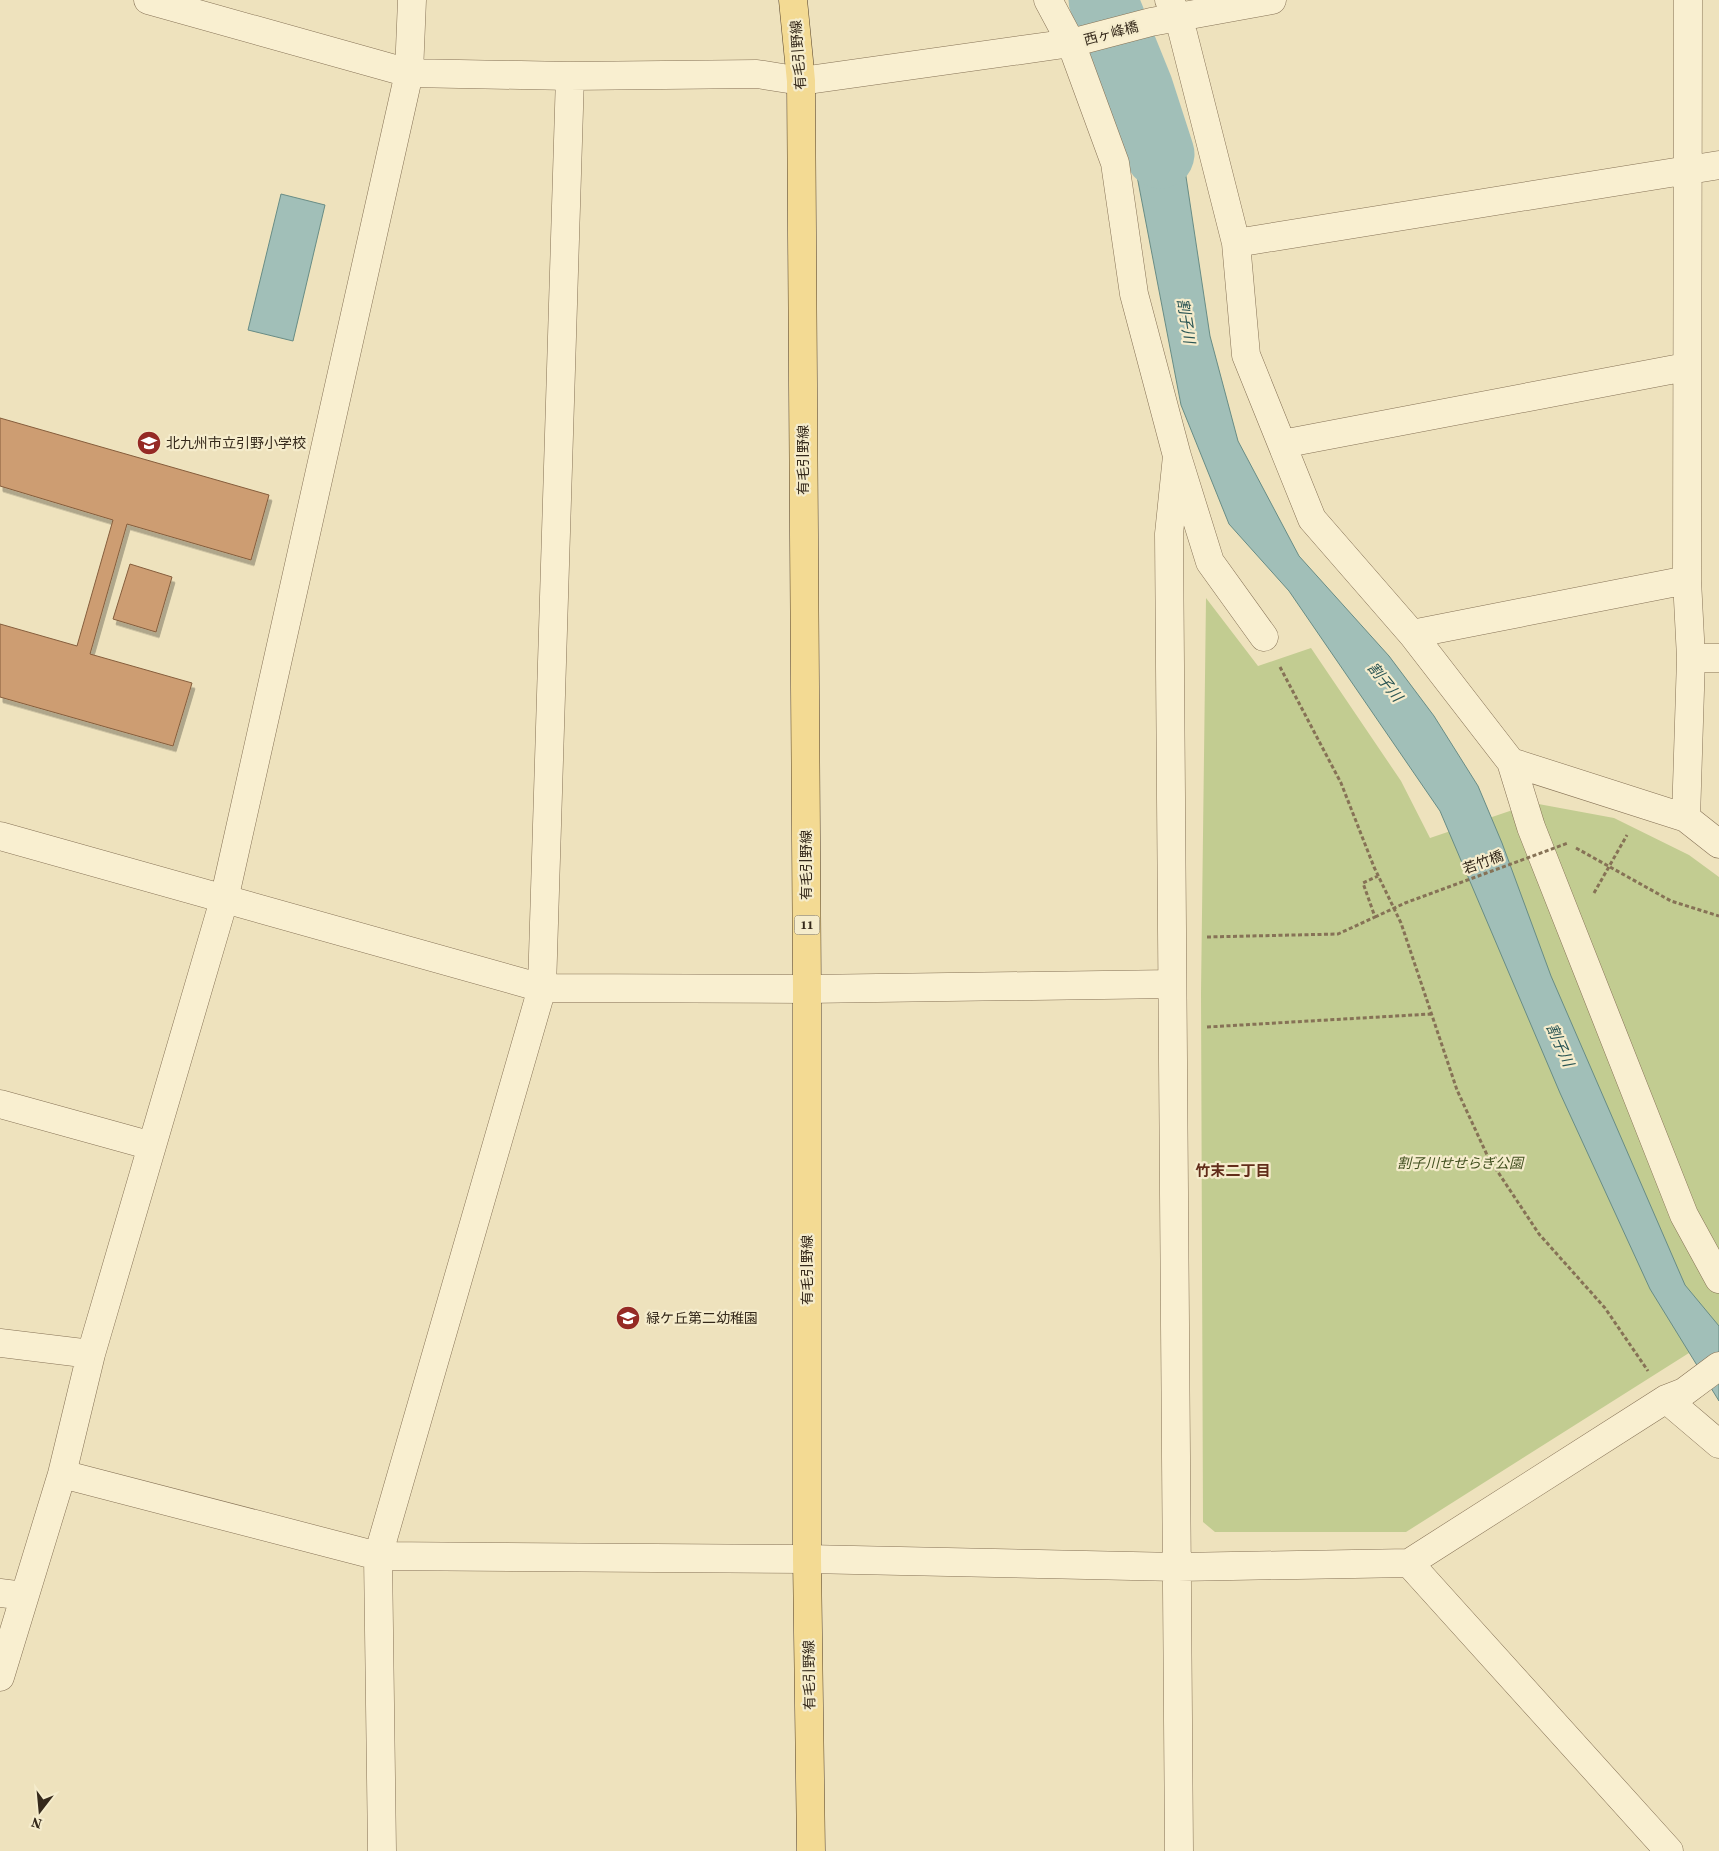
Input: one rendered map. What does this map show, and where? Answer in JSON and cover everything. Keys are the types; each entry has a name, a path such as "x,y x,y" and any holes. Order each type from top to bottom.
{"main road":[{"name":"有毛引野線","path":"793,0 801,81 807,989 807,1559 811,1851"}],"street":[{"name":"西ヶ峰橋","path":"148,0 409,73 570,76 757,74 801,81 1071,43 1152,22 1174,9 1272,0"},
{"path":"0,1677 12,1595 62,1474 91,1354 224,900 409,73 412,0"},
{"path":"1048,0 1071,43 1114,163 1134,294 1178,456 1210,562 1264,637"},
{"path":"1686,818 1691,658 1686,580 1688,0"},
{"path":"1174,9 1236,243 1246,355 1312,518 1412,634 1511,762 1534,836 1684,1215 1719,1279"},
{"path":"382,1851 378,1556 542,988 570,76"},
{"path":"1236,243 1719,164"},
{"path":"1282,444 1686,367"},
{"path":"1178,456 1169,534 1174,938 1172,1029 1179,1851"},
{"path":"1412,634 1686,580"},
{"path":"1691,658 1719,658"},
{"path":"1511,762 1686,818 1719,844"},
{"path":"0,836 542,988 807,989 1172,984"},
{"path":"0,1104 152,1146"},
{"path":"0,1343 91,1354"},
{"path":"62,1474 378,1556 807,1559 1178,1567 1409,1563 1719,1366"},
{"path":"1675,1395 1719,1444"},
{"path":"1409,1563 1669,1851"}],"path":[{"path":"1264,637 1341,783 1378,876 1401,923 1457,1090 1488,1157 1538,1234 1605,1308 1675,1395"},
{"name":"若竹橋","path":"1174,938 1338,934 1405,903 1568,843 1672,901 1719,916"},
{"path":"1375,917 1363,884 1378,876"},
{"path":"1172,1029 1431,1014"}],"green space":[{"name":"割子川せせらぎ公園","path":"1206,598 1258,666 1311,648 1401,781 1430,838 1533,803 1614,818 1689,855 1719,877 1719,1334 1406,1532 1215,1532 1203,1522 1201,993"}],"water":[{"path":"1152,60 1185,170 1210,336 1238,441 1299,556 1389,656 1434,716 1478,786 1502,843 1551,976 1685,1285 1719,1326 1719,1401 1650,1289 1560,1093 1440,811 1289,591 1229,524 1181,405 1132,150 1100,66"},
{"path":"281,194 325,205 293,341 248,330"}],"building":[{"path":"0,418 269,495 251,560 127,524 90,654 192,683 173,746 0,697 0,624 77,646 113,520 0,486"},
{"path":"130,564 172,577 156,632 113,619"}],"waterway":[{"name":"割子川","path":"1103,0 1139,89 1160,154"}],"place":[{"name":"北九州市立引野小学校","path":"149,443"},
{"name":"緑ケ丘第二幼稚園","path":"628,1318"}],"district":[{"name":"竹末二丁目","path":"1233,1171"}]}
